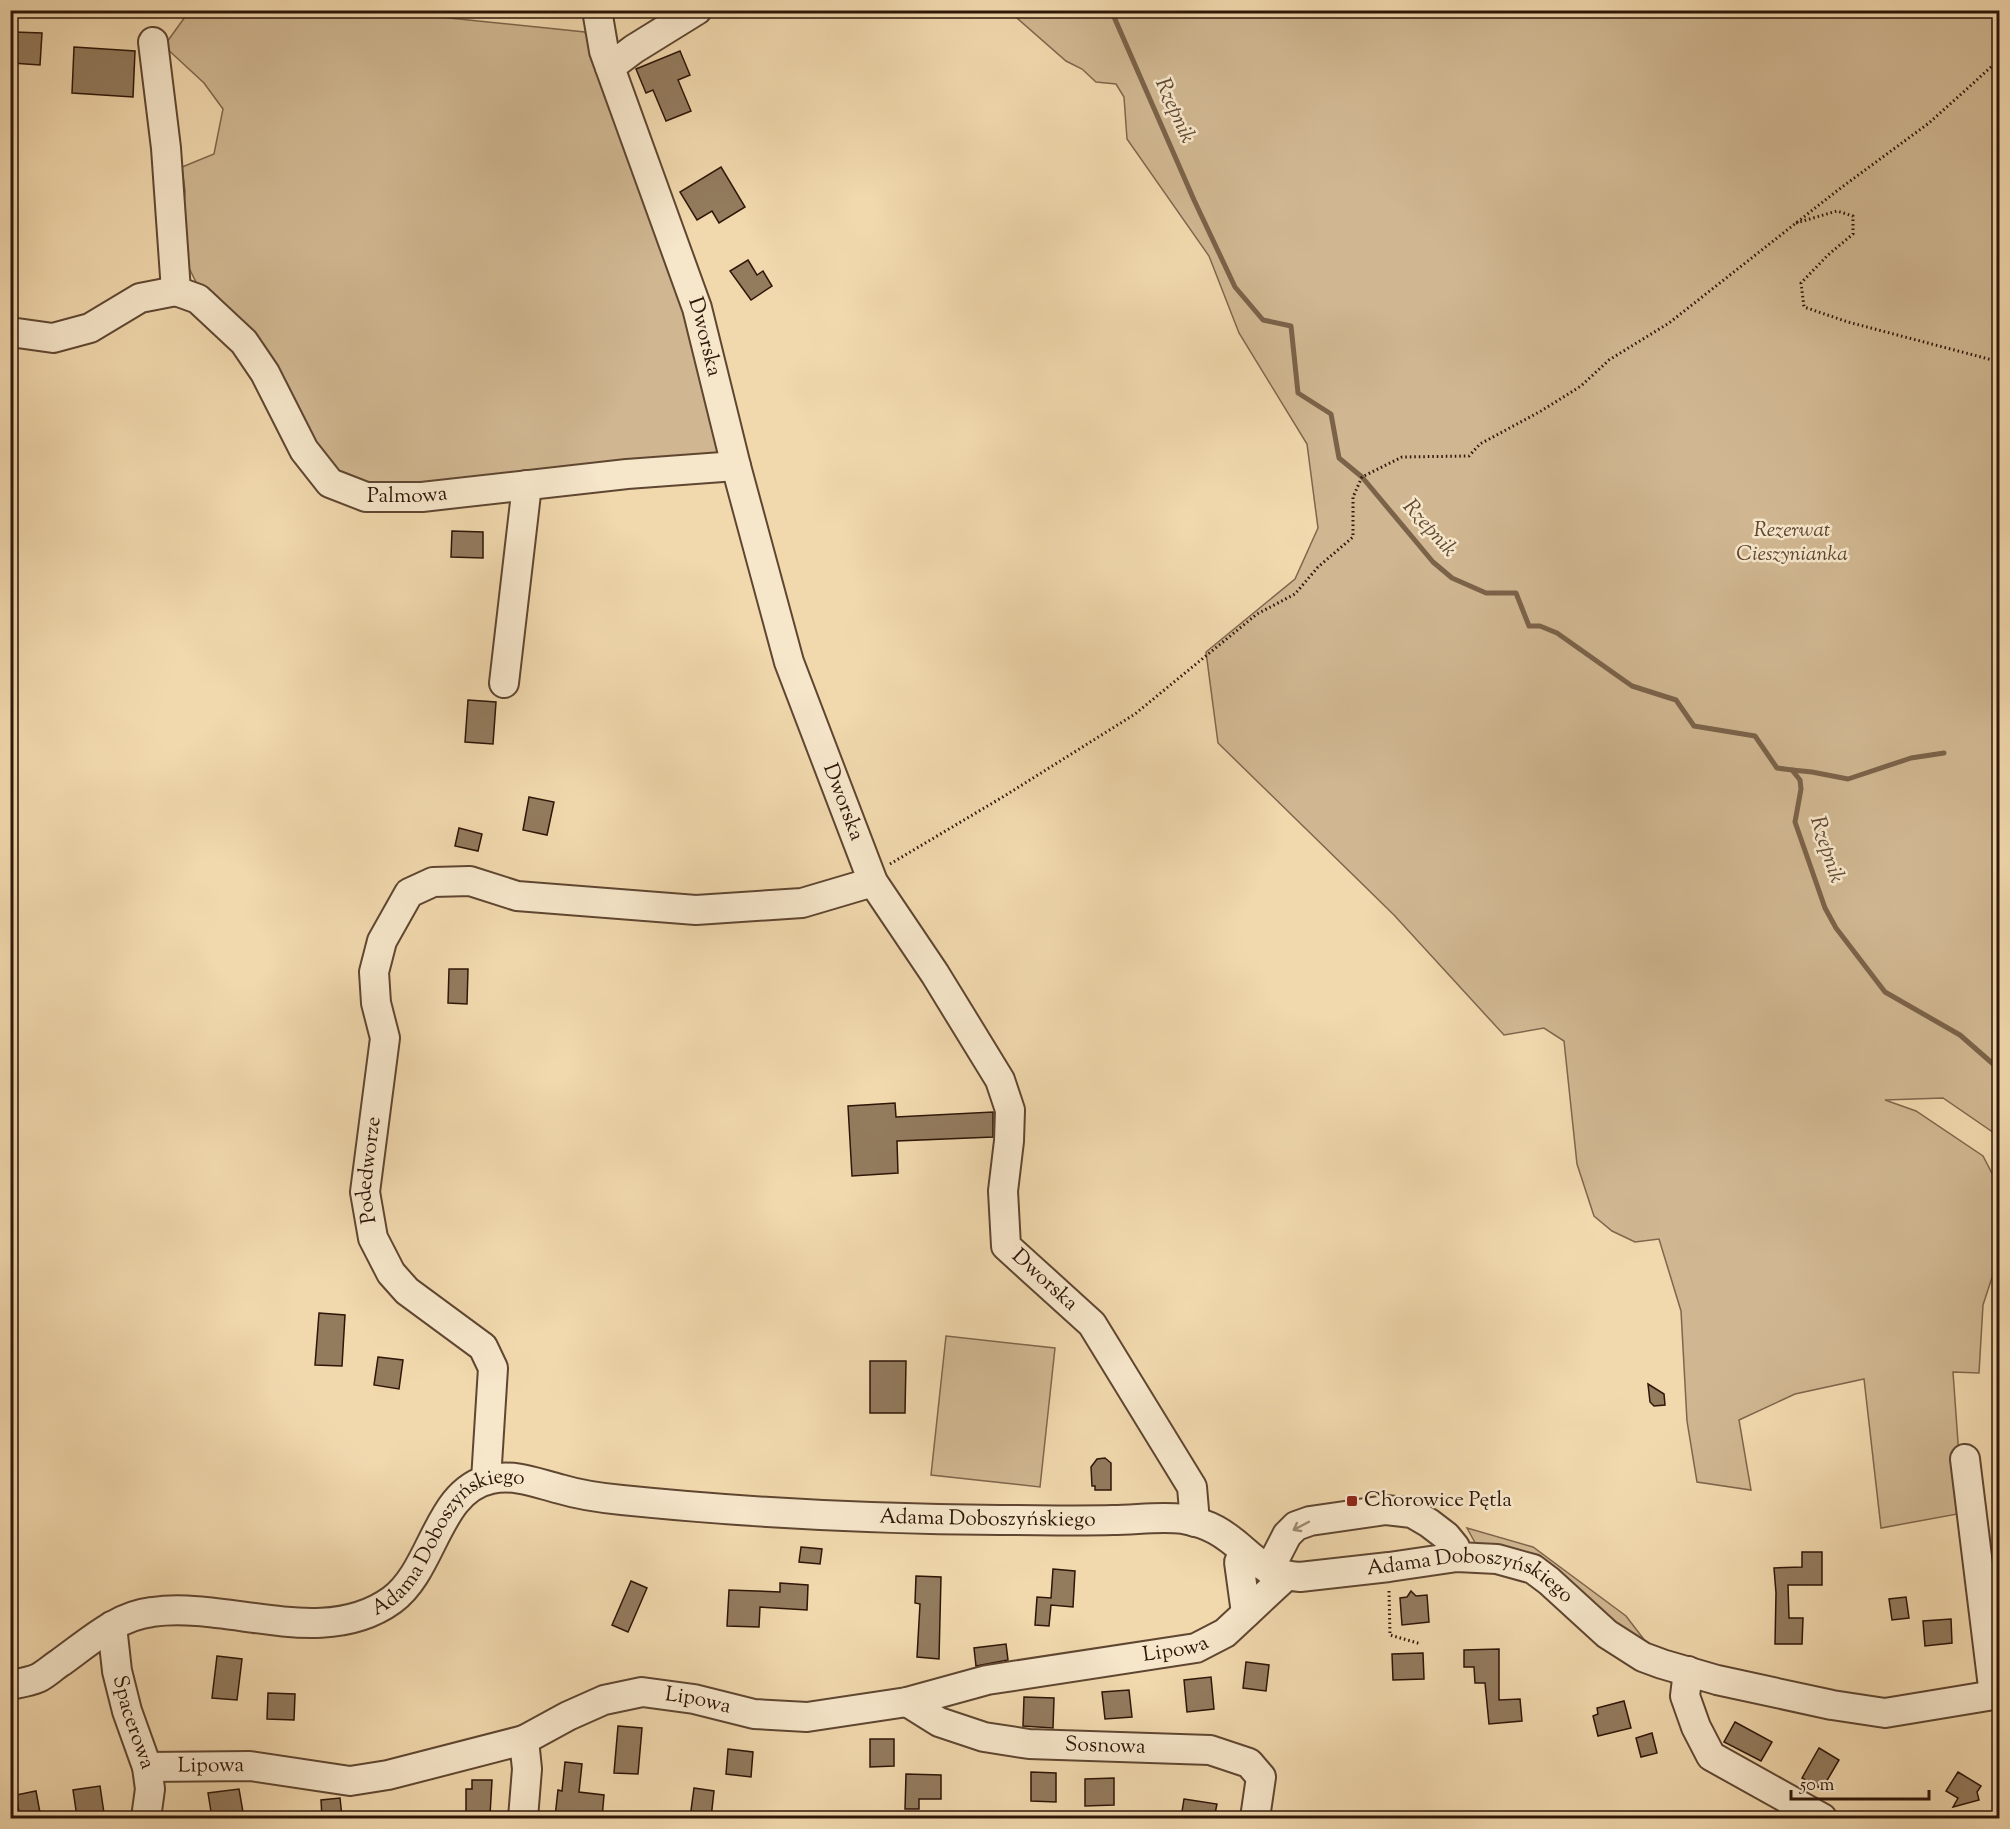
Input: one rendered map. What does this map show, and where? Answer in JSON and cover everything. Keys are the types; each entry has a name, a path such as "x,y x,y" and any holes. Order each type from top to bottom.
{"street":[{"name":"Dworska","path":"597,10 604,51 698,308 736,466 789,663 872,879 935,974 1000,1080 1010,1110 1004,1191 1006,1246 1092,1324 1192,1487 1195,1522"},
{"path":"610,67 634,49 697,10"},
{"path":"10,332 53,338 90,328 140,298 176,291 166,148 153,42"},
{"name":"Palmowa","path":"176,291 198,298 244,342 265,373 304,450 330,483 366,498 422,497 627,474 736,466"},
{"path":"504,683 527,485"},
{"name":"Podedworze","path":"486,1480 493,1368 483,1347 407,1292 391,1273 373,1238 365,1192 385,1038 376,1002 374,972 382,941 409,893 433,882 470,881 518,897 696,910 802,903 872,879"},
{"path":"1965,1459 1997,1694"},
{"name":"Adama Doboszyńskiego","path":"10,1684 40,1677 112,1626 133,1616 172,1610 315,1623 348,1620 378,1609 394,1599 409,1585 422,1565 449,1511 462,1494 486,1480 514,1476 597,1497 812,1516 1094,1521 1179,1519 1214,1528 1244,1553 1278,1573 1300,1577 1457,1557 1497,1559 1533,1569 1607,1634 1643,1657 1717,1680 1809,1700 1885,1713 1997,1694"},
{"path":"1278,1573 1287,1535 1296,1526 1310,1521 1386,1510 1412,1513 1429,1523 1455,1547 1457,1557"},
{"path":"1244,1553 1239,1562 1246,1613"},
{"name":"Lipowa","path":"147,1767 250,1766 350,1781 388,1775 524,1740 604,1700 642,1692 694,1699 754,1714 807,1717 907,1702 987,1680 1196,1648 1225,1633 1246,1613 1278,1573"},
{"name":"Spacerowa","path":"112,1626 117,1671 127,1711 147,1767 150,1789 146,1818"},
{"path":"1688,1671 1685,1696 1696,1727 1711,1756 1822,1818"},
{"name":"Sosnowa","path":"907,1702 939,1722 984,1737 1029,1744 1210,1750 1249,1763 1261,1777 1255,1818"},
{"path":"523,1818 527,1769 524,1740"}],"path":[{"path":"872,879 1135,714 1257,614 1295,594 1318,567 1353,537 1353,497 1362,477 1402,457 1469,456 1480,444 1581,386 1609,360 1669,323 1794,224 1929,123 2000,59"},
{"path":"1794,224 1837,211 1853,216 1853,234 1828,255 1801,283 1804,308 1848,322 2000,362"},
{"path":"1389,1567 1390,1635 1421,1644"}],"green space":[{"path":"190,10 407,11 449,18 585,32 701,343 726,455 380,490 321,466 198,286 181,252 185,191 182,167 214,154 223,109 204,83 164,46"},
{"name":"Rezerwat Cieszynianka","path":"1009,11 1999,11 1999,1143 1994,1133 1943,1098 1885,1100 1916,1111 1983,1156 1999,1187 1999,1256 1983,1305 1979,1373 1953,1372 1963,1513 1881,1528 1864,1379 1795,1394 1739,1420 1751,1490 1697,1482 1687,1421 1681,1311 1659,1239 1635,1242 1612,1231 1594,1216 1577,1164 1564,1041 1544,1028 1504,1035 1394,915 1218,743 1206,652 1295,579 1318,528 1307,444 1239,333 1209,256 1127,139 1124,97 1116,84 1096,82 1082,69 1066,61"},
{"path":"946,1336 1055,1348 1040,1487 931,1475"},
{"path":"1467,1528 1533,1547 1626,1616 1649,1646 1478,1548"}],"building":[{"path":"14,32 42,33 40,65 12,63"},
{"path":"74,47 135,51 133,97 72,93"},
{"path":"680,51 690,75 678,80 691,111 666,121 653,90 646,93 636,69"},
{"path":"721,167 745,207 719,223 712,211 697,220 680,192"},
{"path":"748,260 757,275 763,271 772,286 751,300 730,271"},
{"path":"452,531 483,532 483,558 451,557"},
{"path":"468,700 496,702 493,744 465,742"},
{"path":"529,797 554,802 547,835 523,830"},
{"path":"459,828 482,834 478,851 455,846"},
{"path":"449,969 468,969 467,1004 448,1003"},
{"path":"895,1103 896,1117 993,1112 993,1137 897,1141 898,1173 852,1176 848,1106"},
{"path":"319,1313 345,1315 342,1366 315,1365"},
{"path":"378,1357 403,1360 399,1389 374,1385"},
{"path":"870,1361 906,1361 905,1413 870,1413"},
{"path":"1648,1384 1664,1394 1665,1405 1654,1406 1650,1402"},
{"path":"1105,1458 1111,1463 1111,1490 1095,1490 1095,1486 1092,1486 1091,1467 1097,1459"},
{"path":"801,1547 822,1549 820,1564 799,1562"},
{"path":"1802,1552 1822,1552 1822,1585 1788,1585 1789,1618 1803,1618 1802,1644 1775,1644 1774,1568 1802,1567"},
{"path":"1053,1569 1075,1571 1073,1607 1051,1605 1049,1626 1035,1625 1037,1597 1051,1598"},
{"path":"916,1576 941,1577 939,1659 917,1657 920,1604 915,1603"},
{"path":"631,1581 647,1588 628,1632 612,1625"},
{"path":"780,1583 808,1585 807,1610 760,1607 759,1627 727,1626 729,1590 780,1592"},
{"path":"1411,1591 1416,1596 1427,1595 1429,1622 1402,1625 1400,1598 1407,1597"},
{"path":"1906,1597 1909,1618 1892,1620 1889,1599"},
{"path":"1951,1619 1952,1643 1925,1646 1923,1621"},
{"path":"1006,1644 1008,1660 976,1666 974,1648"},
{"path":"1499,1649 1499,1700 1520,1699 1522,1721 1489,1724 1485,1683 1475,1683 1474,1667 1464,1667 1464,1650"},
{"path":"1423,1653 1424,1679 1393,1680 1392,1654"},
{"path":"217,1656 242,1659 237,1700 212,1698"},
{"path":"1246,1662 1269,1665 1266,1691 1243,1688"},
{"path":"1211,1677 1214,1709 1187,1712 1184,1680"},
{"path":"1129,1690 1132,1717 1105,1719 1102,1692"},
{"path":"268,1693 295,1694 294,1720 267,1719"},
{"path":"1024,1697 1054,1698 1053,1728 1023,1726"},
{"path":"1624,1701 1631,1728 1598,1736 1593,1716 1598,1714 1597,1708"},
{"path":"1735,1722 1772,1742 1761,1761 1724,1742"},
{"path":"618,1726 642,1728 638,1774 614,1773"},
{"path":"1652,1733 1657,1753 1641,1757 1636,1738"},
{"path":"870,1739 894,1739 894,1766 870,1767"},
{"path":"1819,1748 1839,1760 1822,1789 1802,1778"},
{"path":"728,1749 753,1752 751,1777 726,1774"},
{"path":"565,1762 582,1764 579,1792 604,1795 602,1818 555,1817 558,1790 562,1791"},
{"path":"1031,1772 1056,1773 1056,1802 1031,1801"},
{"path":"1958,1772 1981,1786 1977,1792 1979,1800 1953,1807 1958,1798 1946,1791"},
{"path":"906,1774 941,1775 941,1799 919,1799 919,1809 905,1809"},
{"path":"1114,1778 1114,1805 1085,1806 1085,1779"},
{"path":"472,1780 492,1780 490,1815 466,1814 466,1789 472,1789"},
{"path":"100,1786 104,1813 77,1817 73,1790"},
{"path":"694,1788 714,1791 711,1818 690,1818"},
{"path":"239,1789 244,1818 212,1818 208,1793"},
{"path":"36,1791 41,1818 20,1818 16,1795"},
{"path":"340,1798 342,1817 322,1818 321,1800"},
{"path":"1184,1799 1217,1804 1214,1818 1181,1818"}],"waterway":[{"name":"Rzepnik","path":"1111,10 1194,200 1235,287 1263,320 1291,326 1298,393 1331,414 1339,458 1362,477 1433,562 1452,578 1486,593 1516,593 1529,626 1540,626 1557,633 1632,686 1676,700 1694,726 1755,736 1777,768 1792,770 1800,780 1801,789 1795,822 1825,908 1836,928 1885,992 1960,1035 2000,1070"},
{"path":"1792,770 1848,779 1911,758 1944,753"}],"place":[{"name":"Chorowice Pętla","path":"1352,1501"}]}
